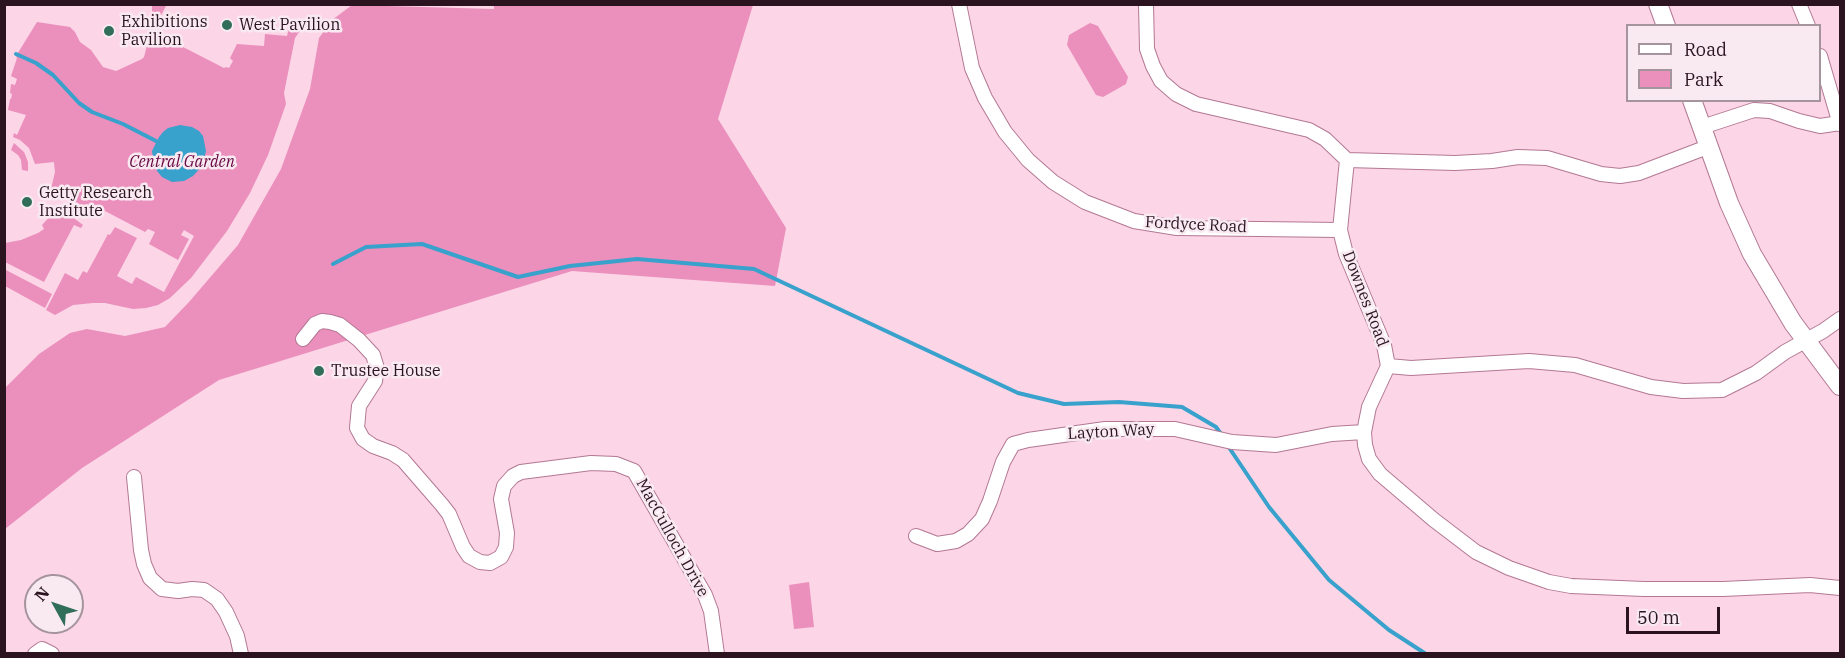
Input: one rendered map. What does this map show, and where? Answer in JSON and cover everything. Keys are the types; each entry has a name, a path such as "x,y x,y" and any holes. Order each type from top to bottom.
{"main road":[{"path":"1658,4 1665,24"},
{"path":"1693,102 1729,202 1752,254 1805,341 1840,386"}],"street":[{"name":"Fordyce Road","path":"959,4 972,68 985,98 1005,132 1028,160 1045,175 1085,202 1134,222 1177,228 1340,230"},
{"path":"1146,4 1147,50 1161,81 1176,94 1196,104 1309,130 1325,139 1347,160 1455,163 1518,157 1548,158 1601,174 1620,176 1639,173 1710,146"},
{"path":"1799,4 1807,24"},
{"path":"1702,127 1754,110 1770,111 1820,126 1840,124 1821,59"},
{"name":"Downes Road","path":"1347,160 1340,230 1346,254 1384,345 1388,366"},
{"path":"1840,319 1823,332 1785,352 1756,373 1722,390 1683,391 1651,387 1575,365 1529,361 1411,369 1388,366 1369,407 1364,432 1369,459 1380,474 1434,520 1476,552 1509,568 1549,582 1571,586 1644,589 1722,589 1810,585 1840,588"},
{"name":"MacCulloch Drive","path":"303,339 315,324 321,321 330,322 340,325 373,355 377,368 375,381 359,406 357,428 363,439 373,446 403,460 449,514 469,556 480,562 490,563 501,557 506,547 507,533 501,499 504,486 513,476 521,472 591,463 616,464 634,471 705,595 711,611 717,654"},
{"name":"Layton Way","path":"916,536 937,544 956,541 968,534 982,519 1003,462 1013,444 1028,440 1104,429 1175,429 1232,442 1276,445 1332,434 1364,432"},
{"path":"134,477 141,550 150,578 162,589 204,590 217,599 237,636 241,654"},
{"path":"34,654 42,649 52,654"}],"green space":[{"path":"494,4 753,5 718,119 786,228 775,286 572,271 219,380 82,468 5,529 5,388 39,354 70,333 87,329 125,336 165,327 189,302 238,245 281,169 310,89 319,38 332,20 352,5 494,9"},
{"path":"152,5 166,6 158,21 150,17"},
{"name":"Central Garden","path":"37,22 70,27 80,42 91,50 103,67 116,71 144,57 151,30 177,43 176,45 182,48 224,68 229,68 233,61 230,58 237,44 264,46 265,34 287,36 289,28 301,29 295,38 284,93 286,104 268,155 250,193 227,231 191,278 170,298 158,305 133,309 93,303 73,305 55,315 46,310 65,273 78,280 83,271 87,273 108,234 110,235 115,227 137,238 117,276 132,284 136,277 164,292 194,236 184,230 181,235 189,239 178,260 149,244 155,232 148,229 145,232 105,211 101,216 51,189 55,172 54,162 35,164 29,148 13,137 14,133 17,135 26,115 8,110 12,94 10,93 11,84 15,85 17,79 11,76 16,56"},
{"path":"1090,23 1098,26 1128,77 1126,84 1103,97 1096,95 1067,45 1069,35"},
{"path":"14,143 24,152 28,162 28,171 22,170 21,160 11,150"},
{"path":"59,207 83,225 81,228 74,225 44,282 5,262 5,243 21,240 44,229 42,225"},
{"path":"4,269 52,294 45,308 5,286"},
{"path":"809,582 814,627 794,629 789,585"}],"water":[{"path":"180,125 199,131 203,136 206,151 202,166 193,176 184,181 172,182 162,177 157,171 152,151 163,132"}],"waterway":[{"path":"16,54 36,63 53,75 79,103 92,112 123,124 156,141"},
{"path":"333,264 366,247 422,244 518,277 570,266 637,259 754,269 1018,393 1064,404 1119,402 1182,407 1216,427 1221,434"},
{"path":"1228,446 1269,507 1329,580 1389,630 1426,654"}],"place":[{"name":"West Pavilion","path":"227,25"},
{"name":"Exhibitions Pavilion","path":"109,31"},
{"name":"Getty Research Institute","path":"27,202"},
{"name":"Trustee House","path":"319,371"}]}
